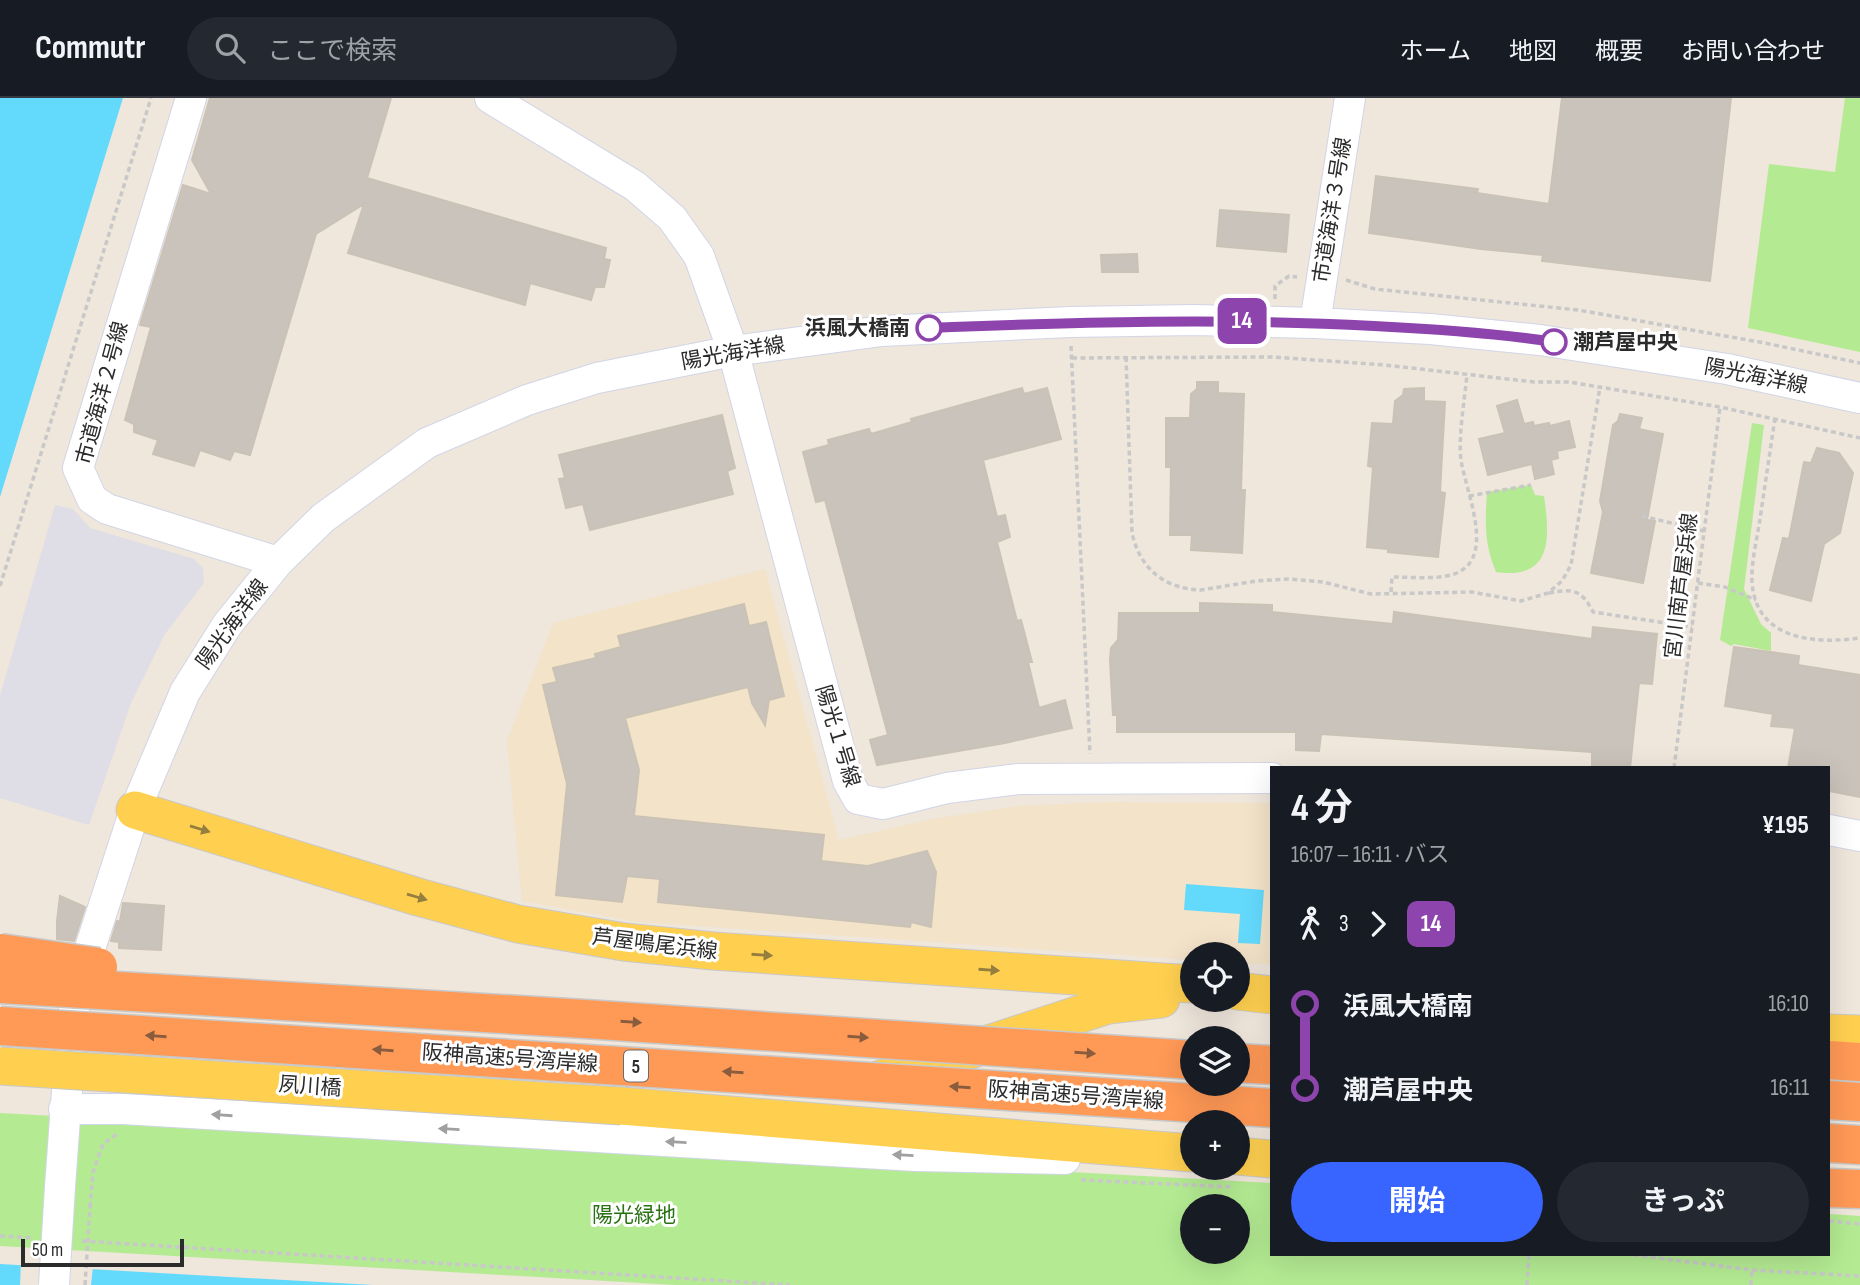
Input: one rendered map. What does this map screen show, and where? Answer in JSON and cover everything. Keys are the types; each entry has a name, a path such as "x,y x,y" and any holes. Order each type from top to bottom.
{"highway":[{"path":"0,953 214,982 484,1003 585,1019"},
{"name":"阪神高速5号湾岸線","path":"0,984 585,1019 1180,1059"},
{"name":"阪神高速5号湾岸線","path":"0,1026 1270,1108"},
{"path":"1830,1060 1860,1062"},
{"path":"1250,1064 1270,1065"},
{"path":"1830,1100 1860,1101"},
{"path":"1830,1143 1860,1144"},
{"path":"1830,1190 1860,1189"}],"main road":[{"name":"芦屋鳴尾浜線","path":"135,810 418,897 518,924 624,942 713,951 1180,984"},
{"path":"746,1115 796,1107 1108,1005 1180,997"},
{"path":"1830,1033 1860,1034"},
{"name":"夙川橋","path":"0,1066 746,1115"},
{"path":"746,1115 1180,1152"},
{"path":"1250,1160 1270,1161"},
{"path":"1830,1190 1860,1194"}],"street":[{"name":"市道海洋２号線","path":"191,98 78,468 92,499 107,509 278,562"},
{"path":"490,98 635,186 672,218 699,256 733,351"},
{"name":"市道海洋３号線","path":"1315,323 1350,98"},
{"name":"陽光海洋線","path":"54,1285 64,1109 72,1022 79,982 135,810 185,692 226,625 278,562 323,518 427,443 527,400 597,378 733,351 881,331 1070,322 1195,320 1430,329 1540,340 1727,369 1860,398"},
{"name":"陽光１号線","path":"733,351 848,781 858,799 883,804 947,788 1019,779 1270,778"},
{"path":"1830,831 1860,836"},
{"path":"64,1109 123,1109 916,1156 1180,1161"}],"path":[{"path":"0,586 151,98"},
{"path":"1275,286 1289,276"},
{"path":"1351,280 1375,289 1578,310 1765,343 1860,363"},
{"path":"1070,322 1091,777"},
{"path":"1126,357 1132,533 1139,556 1166,582 1189,590 1201,590 1278,579 1323,582 1371,594 1479,593 1521,601 1568,589 1586,598 1593,612 1692,626"},
{"path":"1072,358 1273,357 1600,387 1720,407 1860,438"},
{"path":"1391,592 1392,576 1455,574 1470,562 1478,545 1461,457 1467,374"},
{"path":"1548,593 1567,573 1573,556 1600,387"},
{"name":"宮川南芦屋浜線","path":"1674,766 1720,407"},
{"path":"1775,418 1752,574 1756,600 1767,618 1781,631 1818,641 1860,638"},
{"path":"1469,496 1531,485"},
{"path":"1642,516 1704,531"},
{"path":"1698,583 1725,587 1756,600"},
{"path":"85,1285 90,1207"},
{"path":"1830,1222 1860,1224"},
{"path":"0,1236 42,1239"},
{"path":"69,1241 790,1285"},
{"path":"1527,1285 1529,1256"},
{"path":"1642,1256 1752,1270 1860,1276"},
{"path":"1751,1285 1752,1270"}],"shaded area":[{"path":"55,505 73,509 90,528 194,559 203,568 204,583 165,634 131,703 89,825 0,798 0,696"},
{"path":"765,569 839,840 932,819 1018,806 1104,802 1270,803 1270,965 1250,964 1250,942 1180,942 1180,959 637,922 522,901 507,741 553,623"}],"green space":[{"path":"1845,98 1860,98 1860,352 1748,328 1769,164 1835,172"},
{"path":"1752,423 1764,425 1744,589 1761,624 1771,633 1771,651 1734,644 1731,646 1720,640"},
{"path":"1531,485 1535,495 1544,496 1547,527 1544,553 1538,563 1528,569 1515,573 1496,572 1486,533 1487,492"},
{"name":"陽光緑地","path":"0,1113 1270,1183 1270,1256 1830,1256 1830,1214 1860,1216 1860,1285 675,1285 0,1246"}],"water":[{"path":"0,98 123,98 0,497"},
{"path":"1186,884 1264,890 1260,944 1238,942 1240,914 1184,910"},
{"path":"0,1264 373,1285 0,1285"}],"pier":[{"path":"21,1261 93,1266 91,1285 20,1285"}],"building":[{"path":"210,98 391,98 367,178 606,248 604,259 610,260 604,287 595,287 591,300 530,283 525,305 348,253 364,204 316,234 250,455 234,451 230,460 200,450 194,466 153,454 158,440 134,432 134,424 125,420 151,327 140,325 183,185 211,194 192,160"},
{"path":"1562,98 1731,98 1710,281 1542,261 1543,255 1369,233 1376,176 1478,189 1477,193 1549,204"},
{"path":"1220,210 1289,215 1286,252 1217,246"},
{"path":"1137,254 1138,272 1102,272 1101,255"},
{"path":"1197,382 1218,382 1218,393 1244,394 1241,490 1245,490 1242,553 1191,550 1192,535 1170,535 1171,467 1166,467 1166,418 1190,418 1191,394 1197,389"},
{"path":"1022,388 1024,394 1047,388 1061,439 983,460 997,517 1005,515 1010,537 997,542 1017,621 1021,620 1032,662 1028,662 1039,708 1065,700 1072,728 1005,743 877,765 870,740 888,735 825,500 816,502 803,452 829,445 828,440 869,429 871,434 912,422 911,419"},
{"path":"1424,388 1424,401 1445,402 1440,492 1445,493 1438,557 1367,547 1373,467 1368,466 1372,423 1393,424 1395,401 1403,395 1404,389"},
{"path":"1517,400 1524,424 1533,422 1534,426 1549,423 1550,426 1569,421 1575,447 1557,451 1558,458 1551,460 1554,474 1535,479 1532,464 1488,475 1479,439 1505,433 1497,406"},
{"path":"1620,414 1642,418 1639,429 1663,434 1647,520 1655,521 1643,583 1591,573 1603,512 1600,501 1613,425"},
{"path":"722,415 735,468 727,471 733,494 590,530 583,504 566,508 559,479 565,478 559,455"},
{"path":"1817,448 1839,453 1853,473 1840,533 1824,544 1811,601 1770,590 1783,538 1789,539 1804,462 1811,463"},
{"path":"1200,603 1272,605 1272,612 1393,624 1394,612 1592,639 1593,627 1657,634 1652,684 1639,683 1630,766 1592,766 1592,752 1321,734 1319,751 1296,750 1296,732 1117,732 1117,715 1113,715 1110,660 1111,648 1118,640 1119,613 1200,613"},
{"path":"744,604 749,626 766,622 784,696 769,700 765,725 752,703 748,687 625,718 639,770 634,816 824,835 821,861 868,866 927,851 936,872 931,927 911,922 910,927 658,902 660,879 627,876 622,902 556,895 567,784 543,685 557,682 553,668 596,658 595,654 621,647 618,636"},
{"path":"1734,647 1799,656 1798,665 1860,675 1860,797 1830,791 1830,766 1788,766 1795,728 1771,726 1773,714 1725,706"},
{"path":"60,896 85,907 74,941 57,939"},
{"path":"123,903 164,906 161,950 119,948 119,942 111,941 117,921 120,922"}],"bus line":[{"name":"14","path":"929,328 1195,320 1430,329 1554,342"}],"place":[{"name":"浜風大橋南","path":"929,328"},
{"name":"潮芦屋中央","path":"1554,342"}]}
